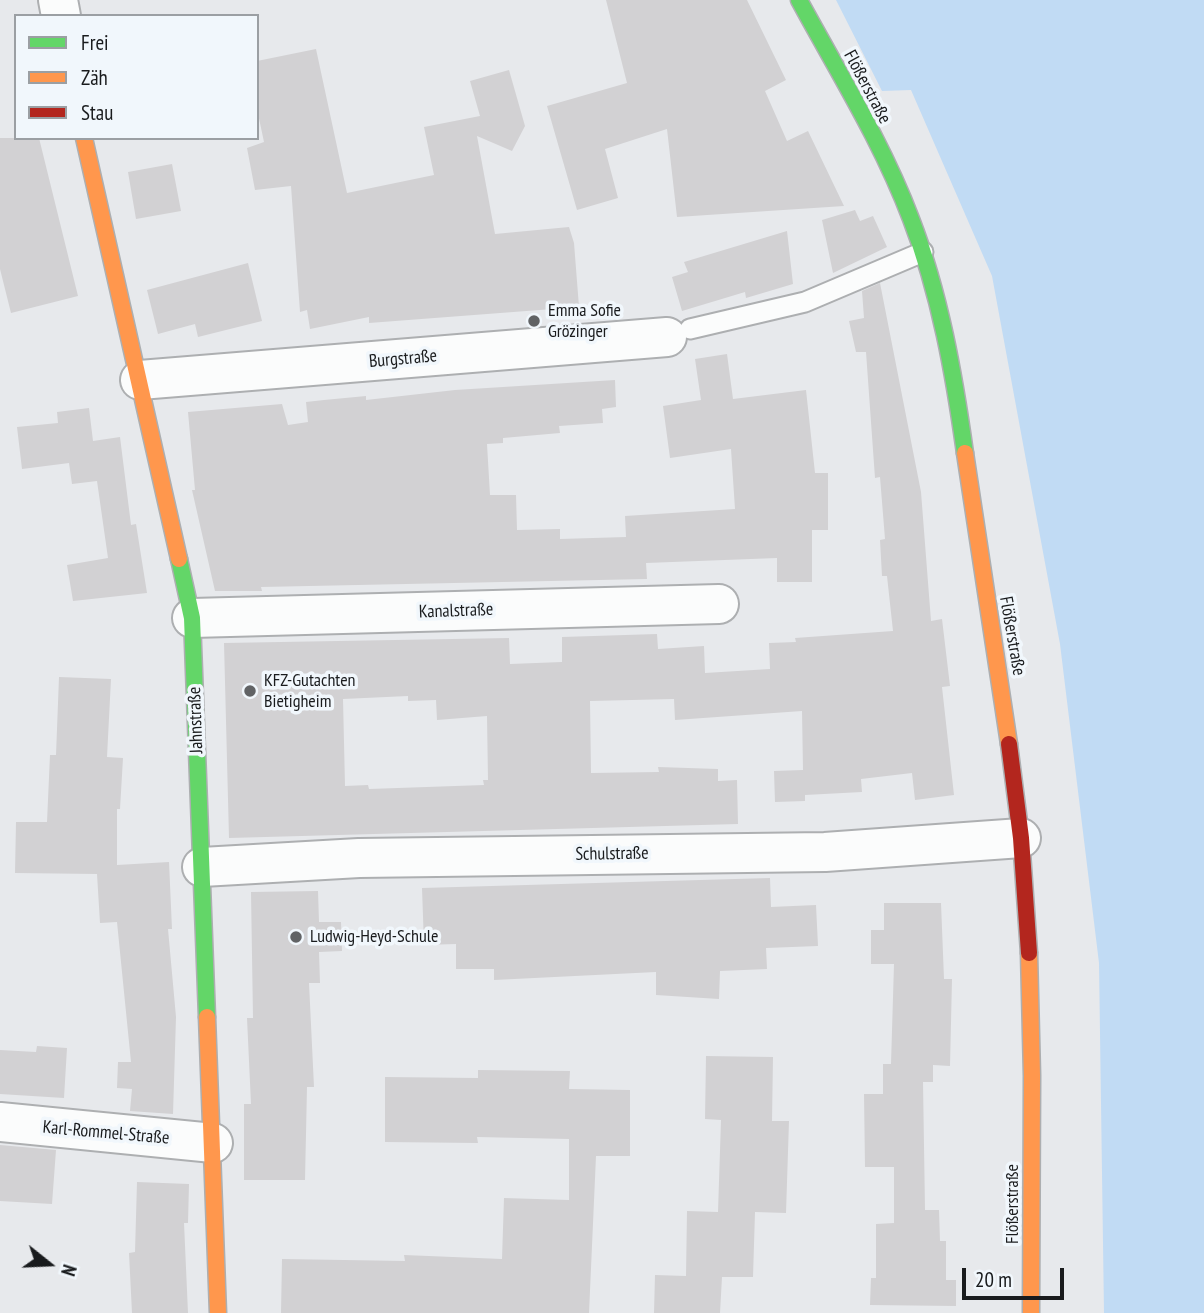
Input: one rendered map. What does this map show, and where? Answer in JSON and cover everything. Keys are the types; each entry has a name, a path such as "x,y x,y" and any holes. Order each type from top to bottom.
{"street":[{"name":"Flößerstraße","path":"799,0 903,195 923,252 952,367 985,592 996,639 1021,838 1033,1084 1031,1313"},
{"name":"Jahnstraße","path":"84,140 192,618 218,1313"},
{"name":"Burgstraße","path":"140,380 678,333"},
{"name":"Kanalstraße","path":"192,618 719,604"},
{"name":"Schulstraße","path":"202,867 359,858 825,852 1021,838"},
{"name":"Karl-Rommel-Straße","path":"0,1122 213,1143"}],"lane":[{"name":"Burgstraße","path":"678,333 805,302 923,252"}],"shaded area":[{"path":"836,0 1204,0 1204,1313 1104,1313 1099,963 1060,644 992,276 911,90 882,91"}],"building":[{"path":"606,0 747,0 786,80 765,91 787,141 808,131 844,206 677,217 667,129 605,149 618,198 577,210 547,106 627,83"},
{"path":"316,49 347,193 434,175 424,127 480,116 470,81 509,70 525,126 512,151 477,136 495,234 569,227 574,243 579,307 369,323 369,317 310,329 307,310 300,312 291,186 255,190 247,148 264,142 259,118 259,61"},
{"path":"0,138 39,140 78,296 11,313 0,269"},
{"path":"172,164 181,211 136,219 128,172"},
{"path":"855,210 860,221 873,216 887,247 833,273 822,220"},
{"path":"787,231 793,284 746,298 745,292 682,311 672,277 688,272 684,262"},
{"path":"248,263 262,321 198,337 195,324 158,334 147,290"},
{"path":"880,283 921,492 931,621 942,619 950,686 942,687 954,795 915,800 912,773 861,779 862,792 805,795 805,801 775,802 774,771 803,770 802,711 675,720 674,699 590,701 591,773 659,772 658,767 718,769 718,781 737,780 738,824 229,838 224,643 509,638 510,664 562,662 562,637 657,634 658,649 704,646 705,673 770,669 769,643 796,642 795,638 893,631 887,576 882,576 880,540 885,539 880,477 875,478 866,352 856,352 849,321 864,318 862,291","holes":["408,696 408,701 436,700 437,720 487,716 488,780 483,780 484,785 369,789 368,785 345,786 343,699"]},
{"path":"727,354 733,399 806,390 815,473 828,473 828,530 812,530 812,582 777,582 777,558 646,563 647,579 261,587 262,591 215,591 192,490 195,490 188,412 282,404 288,425 308,422 306,402 366,396 366,400 455,390 615,380 616,407 602,409 603,423 559,426 560,433 503,438 503,443 487,444 490,495 516,495 517,530 560,529 560,539 626,537 625,516 735,509 731,449 670,458 663,406 701,400 695,359"},
{"path":"89,408 93,441 120,437 131,525 136,524 147,593 73,601 67,565 108,558 97,481 72,484 69,463 22,469 17,427 58,423 57,412"},
{"path":"59,677 111,679 107,757 123,758 120,809 117,809 117,865 169,862 172,929 168,929 176,1017 173,1114 130,1111 132,1089 117,1088 118,1062 131,1062 117,922 100,923 97,874 15,873 16,822 47,822 50,755 56,755"},
{"path":"770,878 771,907 816,905 818,946 766,948 767,969 720,971 719,999 656,995 656,972 494,980 494,969 456,969 456,944 424,945 422,888"},
{"path":"318,891 319,922 341,922 342,951 319,952 320,983 309,983 314,1087 307,1087 305,1180 244,1180 244,1104 251,1104 247,1018 253,1018 251,892"},
{"path":"884,903 941,903 944,979 952,979 950,1066 933,1065 933,1082 923,1082 925,1210 939,1210 940,1241 946,1241 946,1280 956,1280 956,1306 870,1305 871,1278 876,1278 876,1224 894,1223 894,1167 865,1167 864,1094 883,1094 883,1064 891,1064 894,964 871,964 871,930 884,930"},
{"path":"37,1046 67,1048 64,1098 0,1094 0,1050 36,1052"},
{"path":"706,1056 773,1057 772,1121 789,1121 786,1213 755,1212 753,1277 722,1277 720,1313 654,1313 655,1275 686,1276 687,1211 718,1212 721,1120 705,1119"},
{"path":"478,1070 570,1071 569,1089 630,1090 630,1156 596,1156 589,1313 281,1313 282,1259 405,1261 404,1255 502,1259 504,1198 569,1200 569,1139 477,1137 478,1143 385,1142 385,1077 478,1078"},
{"path":"0,1145 56,1150 52,1204 0,1201"},
{"path":"137,1182 189,1184 188,1223 184,1223 188,1313 132,1313 129,1253 135,1252"}],"traffic: fast":[{"path":"799,0 873,135 911,219 945,334 965,453"},
{"path":"179,559 192,618 207,1017"}],"traffic: slow":[{"path":"84,140 179,559"},
{"path":"965,453 1009,744"},
{"path":"1029,953 1032,1076 1031,1313"},
{"path":"207,1017 218,1313"}],"traffic: jam":[{"path":"1009,744 1021,838 1029,953"}],"place":[{"name":"Emma Sofie Grözinger","path":"534,321"},
{"name":"KFZ-Gutachten Bietigheim","path":"250,691"},
{"name":"Ludwig-Heyd-Schule","path":"296,937"}]}
